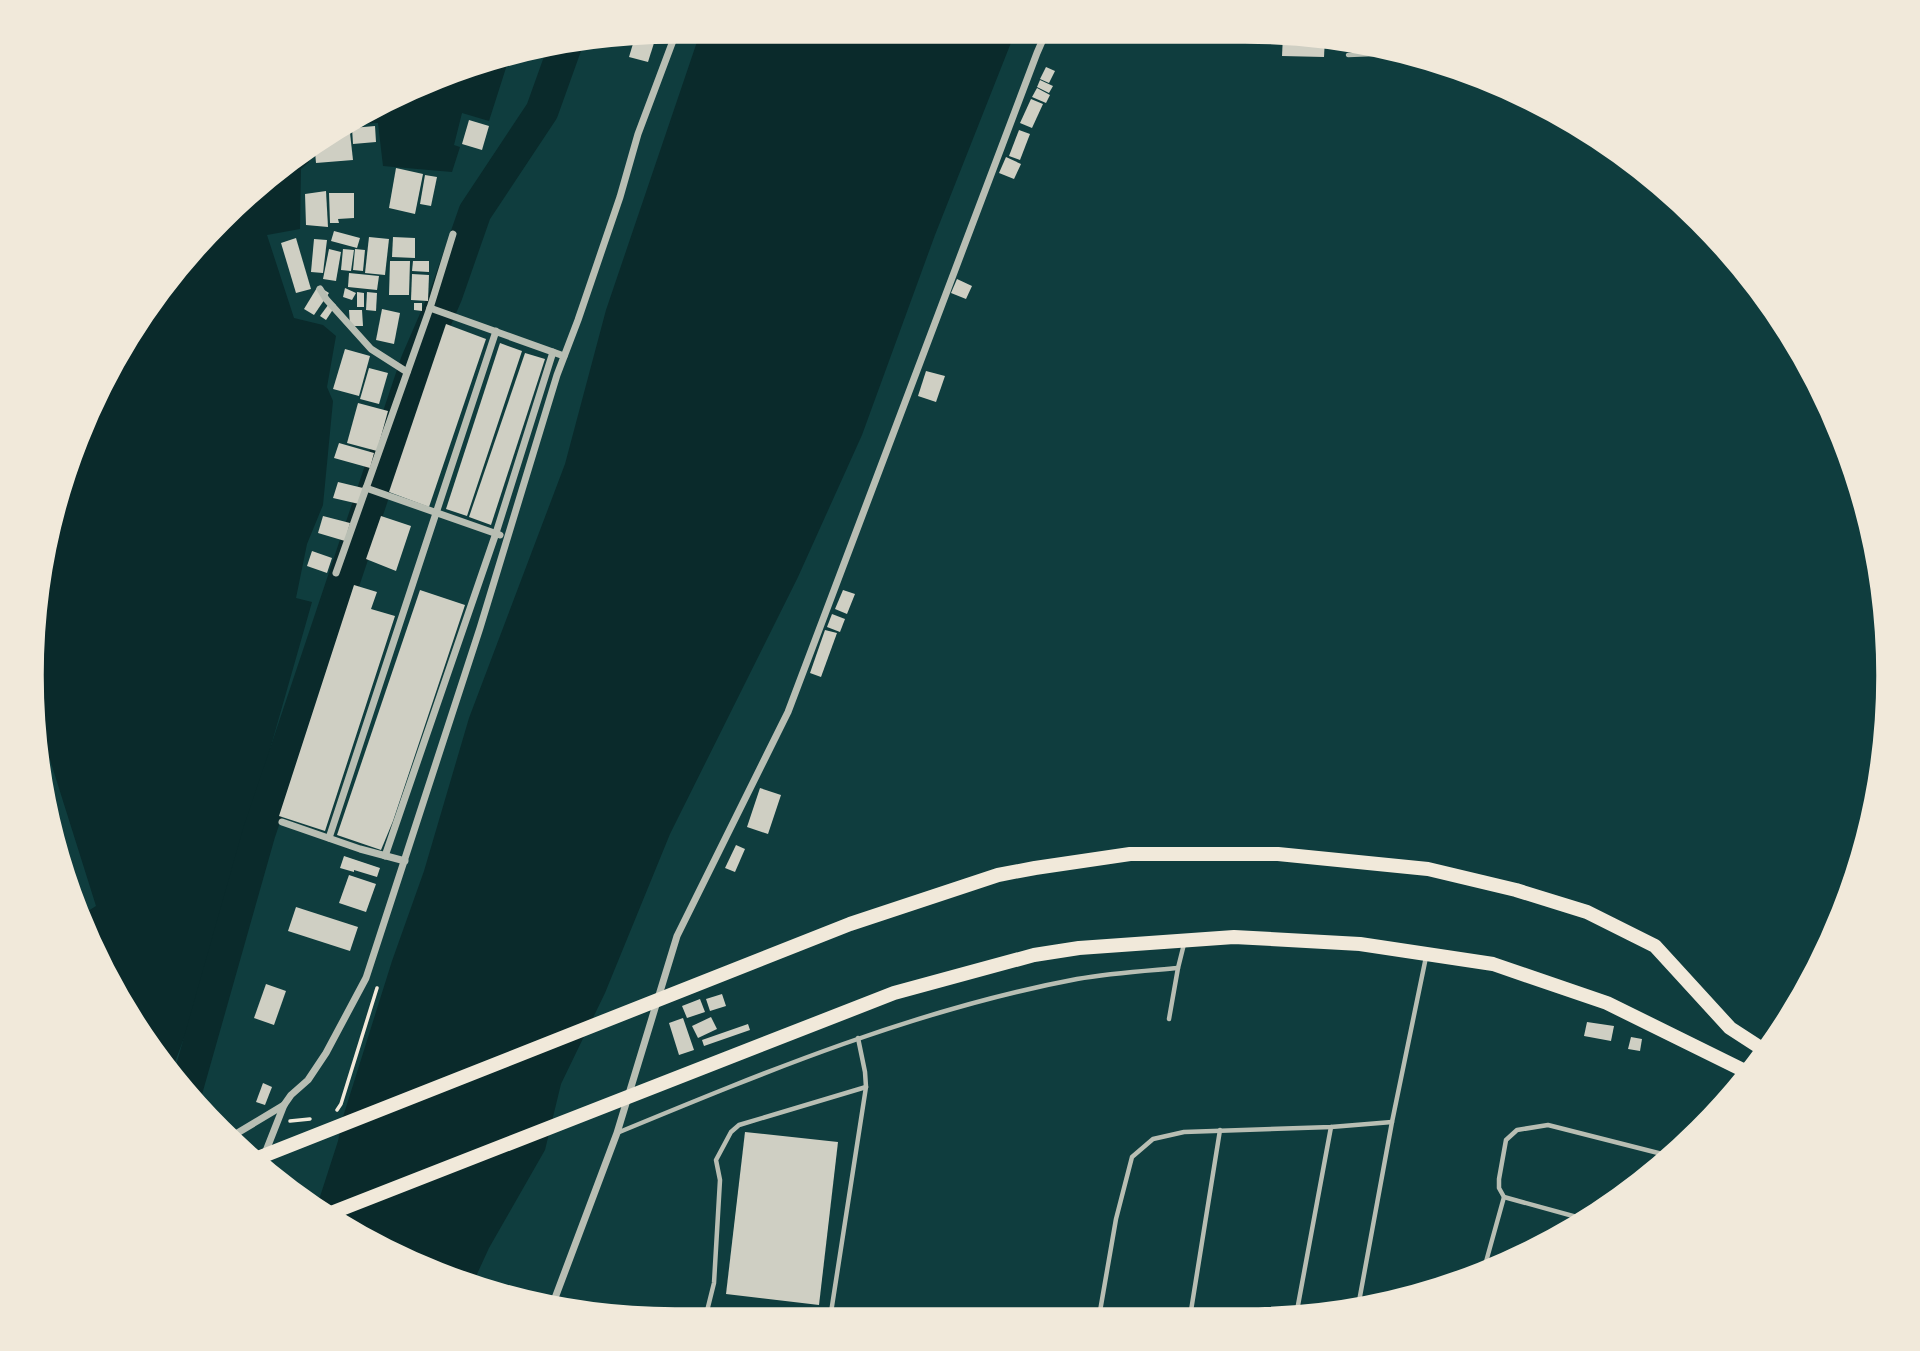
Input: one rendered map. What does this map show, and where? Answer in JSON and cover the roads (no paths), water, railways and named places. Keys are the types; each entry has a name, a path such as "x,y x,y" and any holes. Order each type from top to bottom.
{"highway":[{"path":"263,1156 850,924 998,876 1130,854 1278,854 1428,869 1516,890 1587,912 1655,946 1730,1028 1758,1046"},
{"path":"338,1210 894,993 1034,955 1079,948 1234,937 1360,944 1493,964 1607,1003 1741,1069"}],"street":[{"path":"264,1157 284,1105 308,1080 327,1053 366,978 564,356 615,210 638,134 672,42"},
{"path":"555,1298 617,1133 677,936 788,712 1042,42"},
{"path":"335,573 430,307 453,234"},
{"path":"320,289 371,349 407,372"},
{"path":"430,307 564,356"},
{"path":"329,838 496,331"},
{"path":"385,856 496,533 553,352"},
{"path":"366,488 508,537"},
{"path":"282,822 360,849 405,861"},
{"path":"238,1133 284,1105"}],"lane":[{"path":"1348,55 1369,54"},
{"path":"1169,1019 1185,940"},
{"path":"1360,1298 1426,954"},
{"path":"617,1133 770,1070 858,1038 967,1004 1079,979 1178,968"},
{"path":"832,1309 866,1087 858,1038"},
{"path":"708,1309 714,1283 720,1180 716,1160 731,1132 739,1125 866,1087"},
{"path":"1100,1309 1116,1219 1132,1157 1153,1139 1184,1132 1392,1122"},
{"path":"1486,1261 1504,1197 1499,1188 1499,1179 1506,1140 1517,1130 1548,1125 1660,1153"},
{"path":"1298,1307 1331,1127"},
{"path":"1191,1309 1220,1130"},
{"path":"1504,1197 1574,1216"}],"water":[{"path":"697,42 1011,42 935,235 862,435 798,577 670,834 605,993 561,1084 545,1150 489,1248 476,1276 395,1244 319,1199 392,961 424,871 469,718 565,464 606,310"},
{"path":"507,66 489,121 462,113 454,145 460,147 452,172 383,166 378,123 365,123 433,90"},
{"path":"309,160 301,169 300,229 267,235 294,318 323,325 336,336 327,387 333,401 323,505 307,544 296,598 312,602 200,995 175,1063 149,1027 107,956 88,911 96,906 46,747 43,717 43,634 47,593 64,512 90,433 107,395 149,324 199,258 228,228 258,199"}],"waterway":[{"path":"189,1080 259,833 417,362 446,295 475,212 542,111 563,52"}]}
